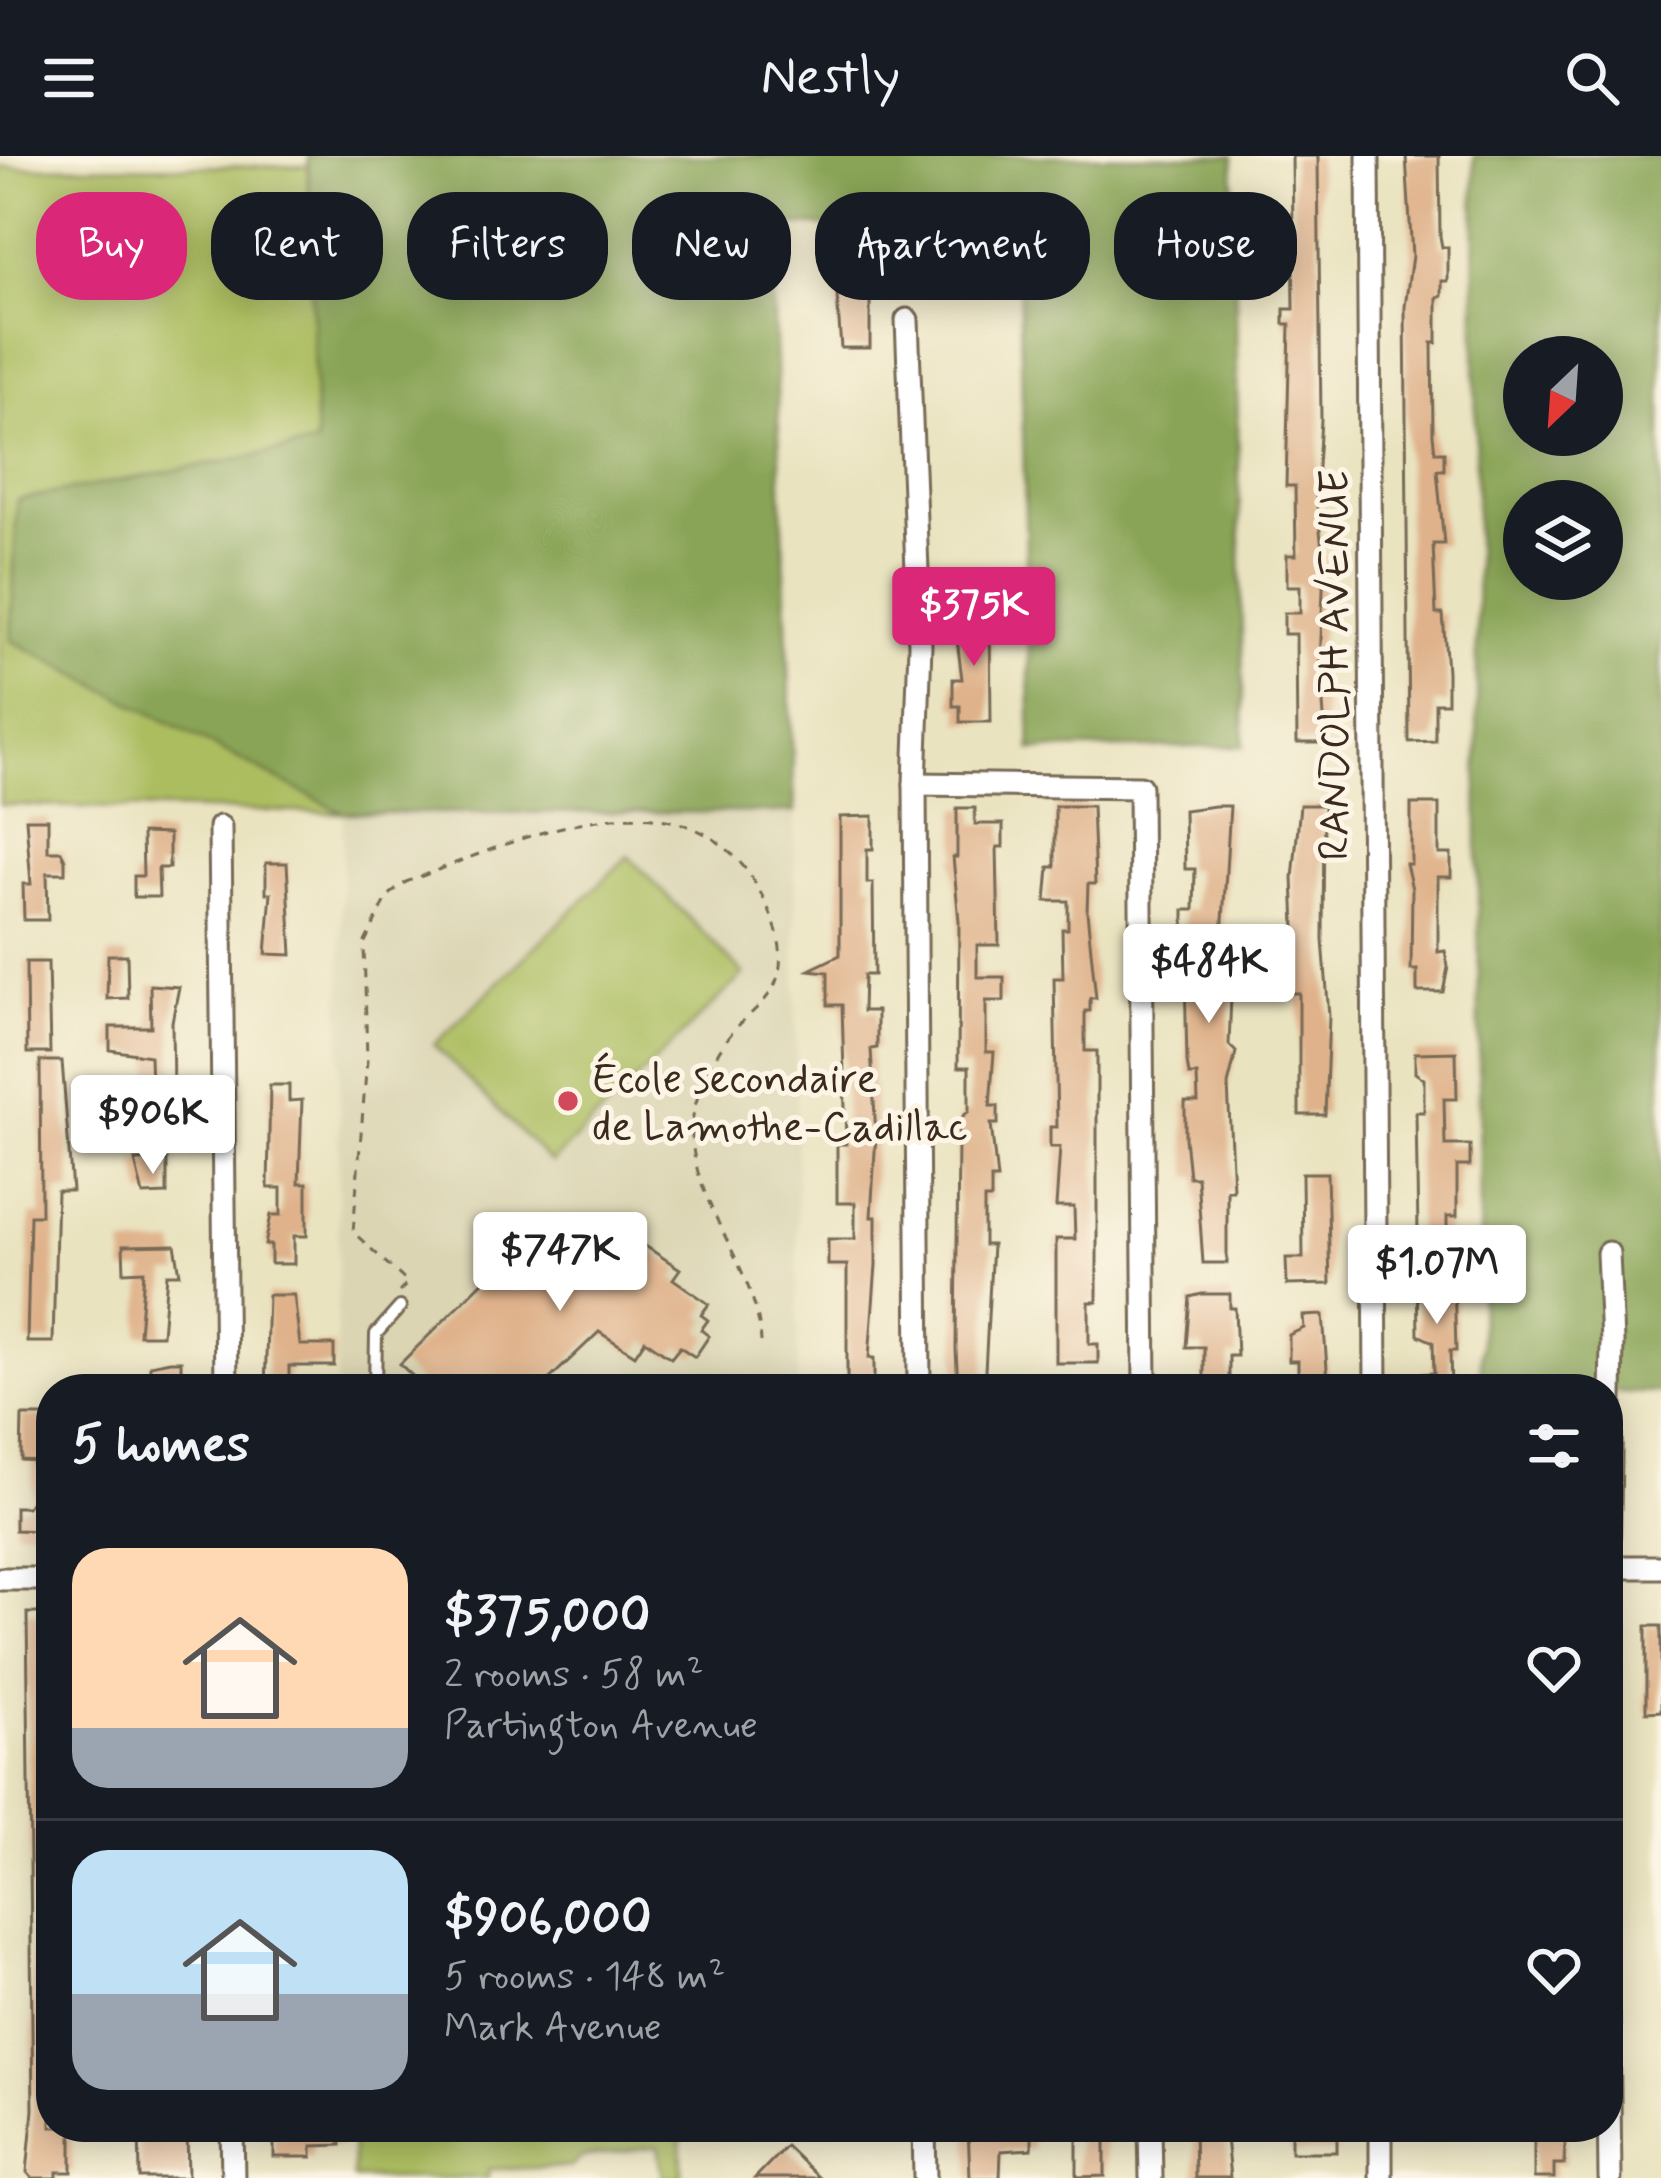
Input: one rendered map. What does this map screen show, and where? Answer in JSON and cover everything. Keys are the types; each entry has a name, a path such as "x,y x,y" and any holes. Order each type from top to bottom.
{"street":[{"name":"RANDOLPH AVENUE","path":"1368,156 1376,1374"},
{"path":"907,320 920,645 915,784 919,1374"},
{"path":"915,784 1140,787 1145,1374"},
{"path":"220,826 226,1374"},
{"path":"1608,1253 1611,1374"},
{"path":"1623,1567 1661,1567"},
{"path":"0,1580 36,1579"},
{"path":"232,2142 232,2178"},
{"path":"924,2142 925,2178"},
{"path":"1150,2142 1151,2178"},
{"path":"1381,2142 1382,2178"},
{"path":"1610,2142 1610,2178"}],"lane":[{"path":"375,1374 376,1334 398,1301"}],"path":[{"path":"398,1301 407,1283 353,1232 367,1060 364,944 388,896 406,882 551,826 578,821 682,823 709,832 740,859 760,893 782,955 771,994 723,1044 692,1129 704,1183 756,1299 761,1342"}],"shaded area":[{"name":"École secondaire de Lamothe-Cadillac","path":"795,812 798,1374 336,1374 343,813"}],"green space":[{"path":"308,156 1233,156 1234,192 1114,192 1114,300 1236,300 1244,746 1031,750 1020,300 1090,300 1090,192 815,192 815,226 791,225 791,192 632,192 632,300 773,300 795,812 343,813 11,640 17,500 316,444 312,300 383,300 383,192 309,192"},
{"path":"1474,156 1661,156 1661,1393 1623,1392 1623,1374 1481,1374"},
{"path":"308,166 309,192 211,192 211,300 312,300 316,445 17,500 11,640 343,813 0,805 0,167"},
{"path":"628,856 744,974 551,1163 434,1045"},
{"path":"352,2142 681,2142 682,2178 663,2178 658,2146 582,2157 571,2167 488,2169 488,2178 353,2178"}],"building":[{"path":"1292,156 1318,156 1321,420 1316,497 1324,565 1320,664 1326,743 1297,743 1296,634 1284,634 1284,613 1300,613 1300,586 1287,586 1287,555 1296,555 1295,486 1286,486 1290,324 1284,324 1284,309 1294,309 1297,300 1297,192 1292,192"},
{"path":"1406,156 1439,156 1440,236 1442,247 1448,247 1448,281 1442,281 1442,296 1437,297 1437,343 1432,343 1433,435 1435,452 1444,452 1444,470 1437,470 1444,544 1433,544 1436,614 1443,614 1447,703 1435,703 1435,741 1409,742 1405,307 1412,256"},
{"path":"837,300 870,300 870,348 841,348"},
{"path":"954,616 990,616 991,722 960,722 960,706 953,706 953,679 962,679"},
{"path":"1411,804 1439,804 1439,854 1451,854 1451,877 1438,877 1438,952 1445,951 1448,967 1443,992 1417,992 1417,970 1411,970 1412,889 1406,864 1411,864"},
{"path":"1300,805 1324,805 1323,940 1329,1016 1325,1115 1299,1115 1299,993 1292,993 1291,952 1296,952 1293,878"},
{"path":"1055,806 1092,806 1095,884 1088,884 1087,912 1096,998 1090,998 1090,1011 1085,1011 1085,1051 1097,1051 1097,1302 1089,1302 1089,1344 1098,1344 1098,1363 1056,1363 1056,1239 1075,1239 1074,1207 1056,1207 1060,1147 1050,1147 1050,1127 1057,1127 1054,978 1063,978 1062,929 1068,929 1068,901 1046,901 1049,867 1055,867"},
{"path":"1230,806 1221,953 1231,997 1229,1045 1236,1052 1228,1085 1233,1190 1227,1190 1227,1263 1203,1263 1197,1177 1189,1177 1185,1138 1185,1102 1198,1102 1197,1075 1189,1075 1187,1062 1184,910 1194,910 1195,869 1185,869 1184,810"},
{"path":"957,808 975,808 975,824 1003,824 1003,847 997,847 999,945 977,945 977,977 1004,977 1004,1001 986,1001 986,1052 994,1052 990,1106 998,1106 998,1124 991,1124 997,1179 991,1179 991,1199 984,1199 984,1245 992,1245 985,1374 957,1374 958,1141 960,1119 969,1111 969,1067 958,1067 959,921 953,857 957,857"},
{"path":"873,816 867,883 873,883 874,975 864,975 863,1011 877,1011 877,1048 871,1049 876,1135 871,1217 876,1217 876,1265 869,1358 874,1358 874,1374 847,1374 847,1265 828,1265 828,1239 855,1239 855,1203 837,1203 837,1144 846,1144 842,1005 828,1005 828,972 809,970 840,955 840,817"},
{"path":"26,819 48,819 48,851 61,851 65,860 65,873 47,873 48,920 24,920 23,884 31,884"},
{"path":"142,833 169,834 169,868 158,868 159,897 134,897 134,876 143,876"},
{"path":"266,863 287,863 292,955 266,954 271,893 266,893"},
{"path":"108,955 127,955 128,998 107,999"},
{"path":"26,962 48,962 50,1053 27,1053"},
{"path":"150,985 179,987 172,1022 173,1089 183,1089 176,1120 152,1120 150,1056 110,1050 110,1027 151,1027"},
{"path":"1456,1052 1457,1099 1444,1099 1445,1145 1470,1145 1470,1166 1457,1166 1457,1216 1447,1216 1447,1234 1418,1234 1416,1112 1424,1112 1424,1079 1415,1073 1415,1053"},
{"path":"40,1061 62,1061 72,1191 57,1191 53,1342 27,1342 30,1215 41,1215"},
{"path":"270,1085 289,1085 289,1101 302,1100 299,1183 307,1183 307,1236 294,1236 294,1264 271,1264 271,1245 265,1245 271,1215 281,1215 281,1188 268,1188"},
{"path":"167,1160 167,1194 143,1195 135,1161"},
{"path":"1302,1173 1327,1173 1330,1284 1287,1285 1286,1258 1303,1258"},
{"path":"606,1220 680,1269 673,1279 709,1304 701,1315 708,1320 701,1330 709,1336 695,1357 680,1347 671,1358 645,1340 635,1355 599,1332 555,1374 410,1374 400,1364 517,1248 531,1260 572,1226 592,1239"},
{"path":"175,1245 180,1274 167,1274 162,1335 139,1335 144,1271 124,1272 123,1246"},
{"path":"1417,1277 1454,1277 1456,1351 1450,1351 1451,1374 1418,1374 1434,1373 1433,1342 1418,1335"},
{"path":"1230,1294 1237,1356 1229,1356 1229,1374 1204,1374 1204,1347 1186,1347 1190,1297"},
{"path":"268,1295 294,1295 300,1345 334,1345 334,1366 289,1366 289,1374 265,1374"},
{"path":"1323,1315 1327,1374 1298,1374 1298,1361 1289,1361 1289,1335 1304,1328 1303,1316"},
{"path":"181,1361 181,1374 150,1374 150,1365"},
{"path":"22,1416 36,1416 36,1461 21,1460"},
{"path":"33,1461 36,1531 15,1530 15,1507 27,1507 32,1500"},
{"path":"27,1613 36,1613 36,2142 72,2142 72,2172 57,2172 57,2178 32,2178 27,2172 33,2110"},
{"path":"1646,1626 1661,1626 1661,1711 1646,1712"},
{"path":"139,2142 187,2142 188,2178 140,2178"},
{"path":"274,2142 341,2142 312,2146 312,2157 274,2157"},
{"path":"969,2142 1032,2142 1032,2149 1001,2151 1000,2178 970,2178"},
{"path":"1077,2142 1105,2142 1105,2176 1077,2177"},
{"path":"1194,2142 1226,2142 1230,2178 1195,2178"},
{"path":"1291,2142 1337,2142 1337,2152 1291,2152"},
{"path":"1534,2142 1565,2142 1565,2164 1554,2164 1554,2178 1534,2178"},
{"path":"786,2146 819,2178 755,2178"}],"place":[{"name":"École secondaire de Lamothe-Cadillac","path":"568,1101"}]}
